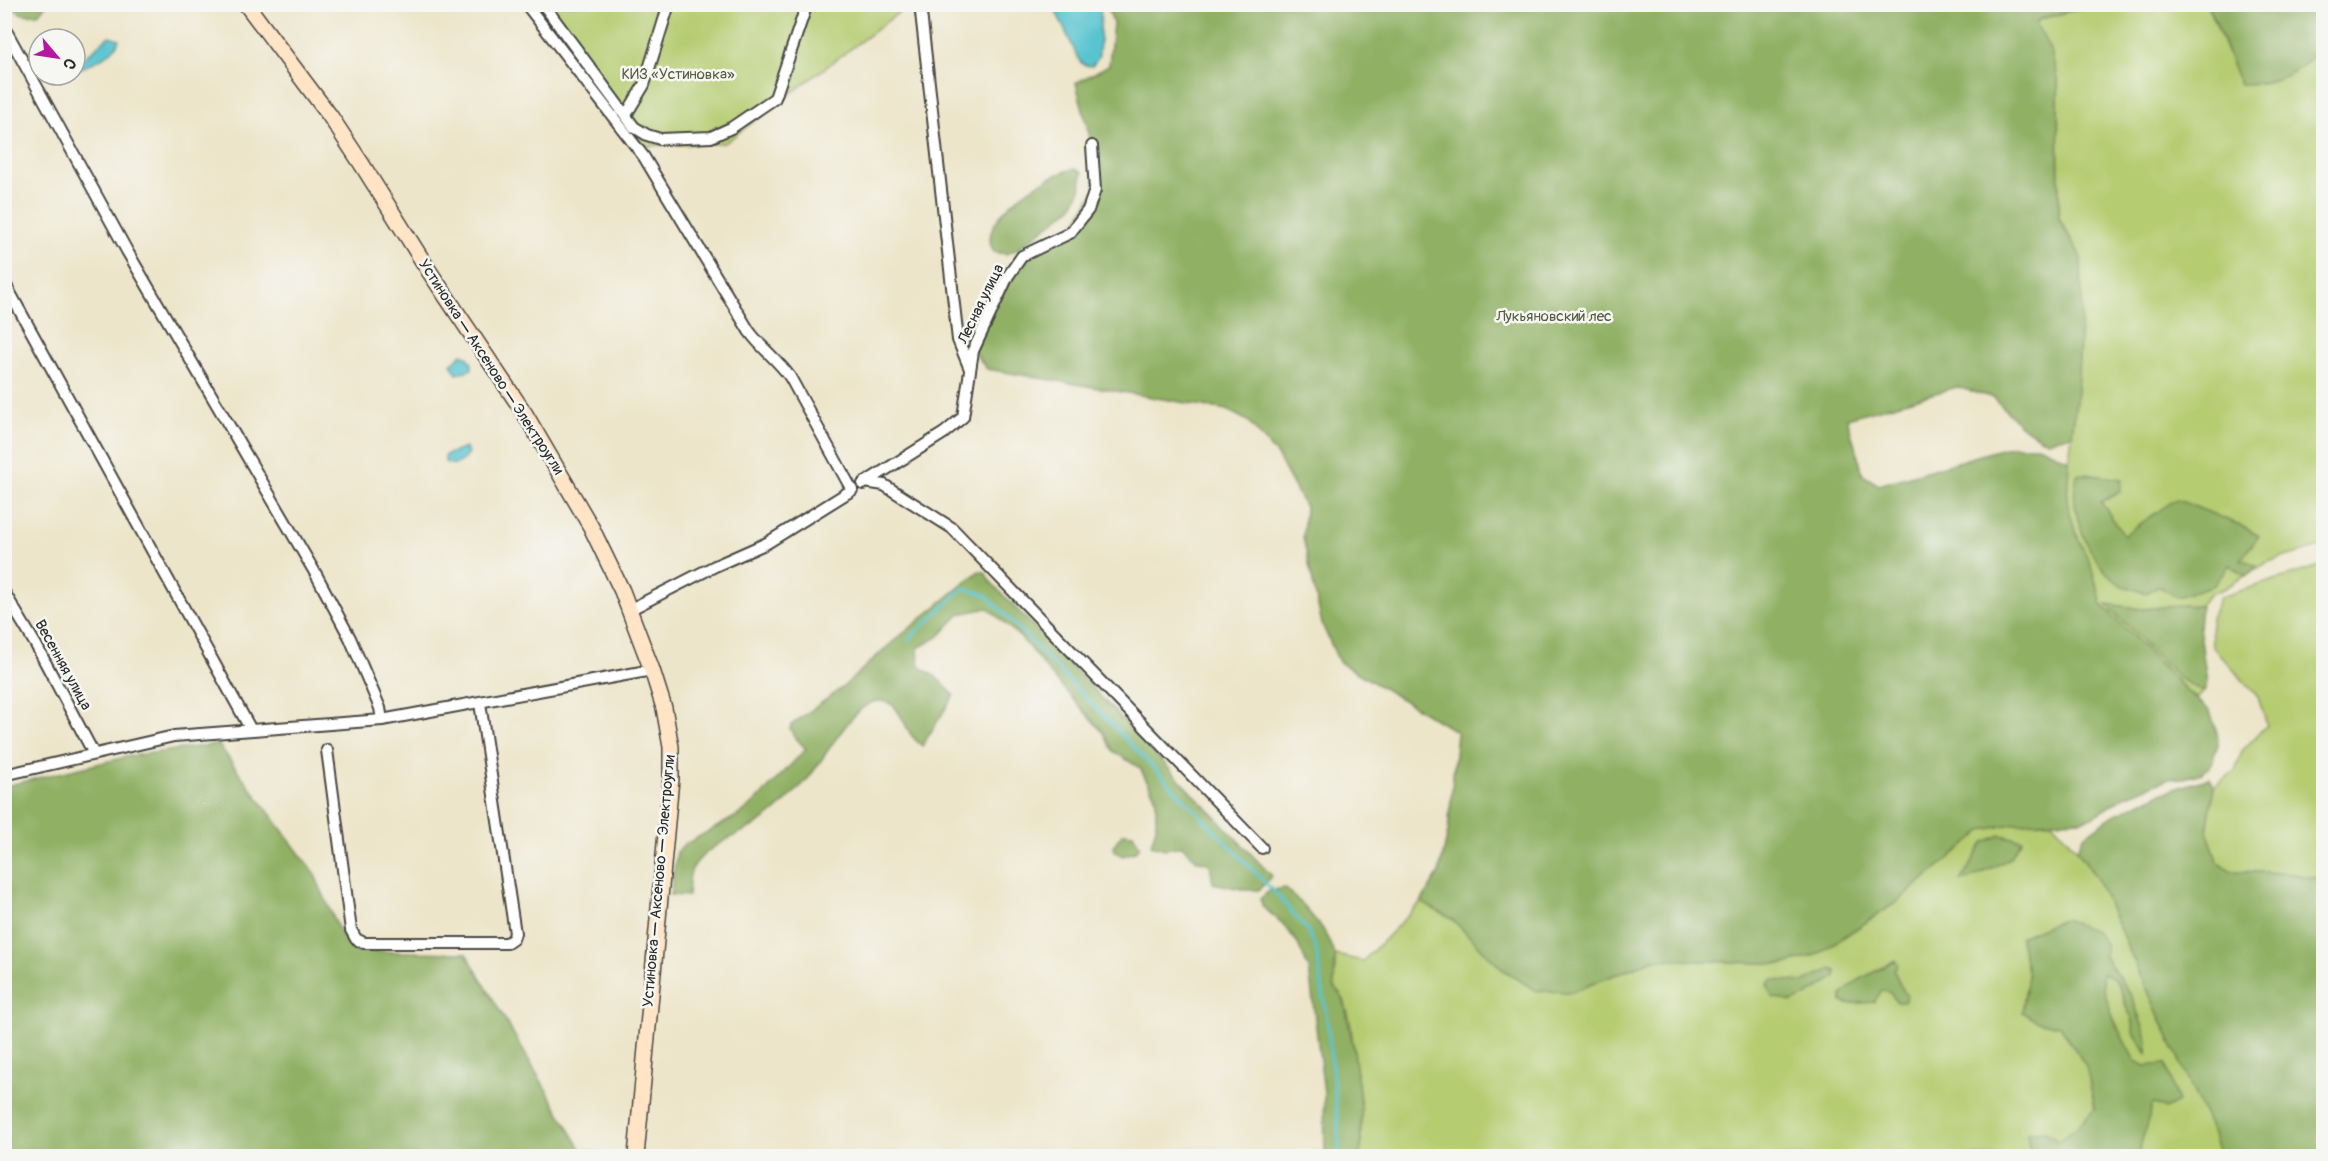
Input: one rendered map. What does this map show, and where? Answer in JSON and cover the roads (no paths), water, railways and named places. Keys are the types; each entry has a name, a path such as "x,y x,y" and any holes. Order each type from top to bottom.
{"main road":[{"name":"Устиновка — Аксеново — Электроугли","path":"246,4 330,116 429,271 525,414 591,527 630,610 652,670 664,708 671,747 671,779 636,1156"}],"street":[{"path":"526,4 644,157 749,331 761,348 790,377 852,490"},
{"path":"543,4 634,127 647,135 660,138 711,137 731,128 775,98 807,4"},
{"path":"626,116 644,85 669,4"},
{"path":"920,4 958,340 970,369"},
{"path":"4,27 127,251 317,576 350,638 380,708 382,720"},
{"name":"Лесная улица","path":"630,610 715,566 767,543 944,433 963,417 973,351 1008,276 1022,256 1070,233 1088,210 1095,190 1092,146"},
{"path":"4,282 251,730"},
{"path":"865,482 884,485 952,528 1262,848"},
{"name":"Весенняя улица","path":"4,592 36,645 94,754"},
{"path":"4,775 174,736 382,720 652,670"},
{"path":"327,750 351,930 356,939 364,943 507,943 513,939 515,933 480,703"}],"water":[{"path":"1053,5 1100,5 1099,55 1092,66 1080,62"},
{"path":"109,36 119,39 108,54 87,65 87,55"},
{"path":"462,354 467,356 472,369 457,374 451,364"},
{"path":"466,448 468,453 455,465 445,462 445,455"}],"waterway":[{"path":"908,640 963,588 986,595 1279,897 1308,931 1316,949 1328,1027 1339,1156"}],"park label":[{"name":"КИЗ «Устиновка»","path":"678,74"},
{"name":"Лукьяновский лес","path":"1554,316"}]}
